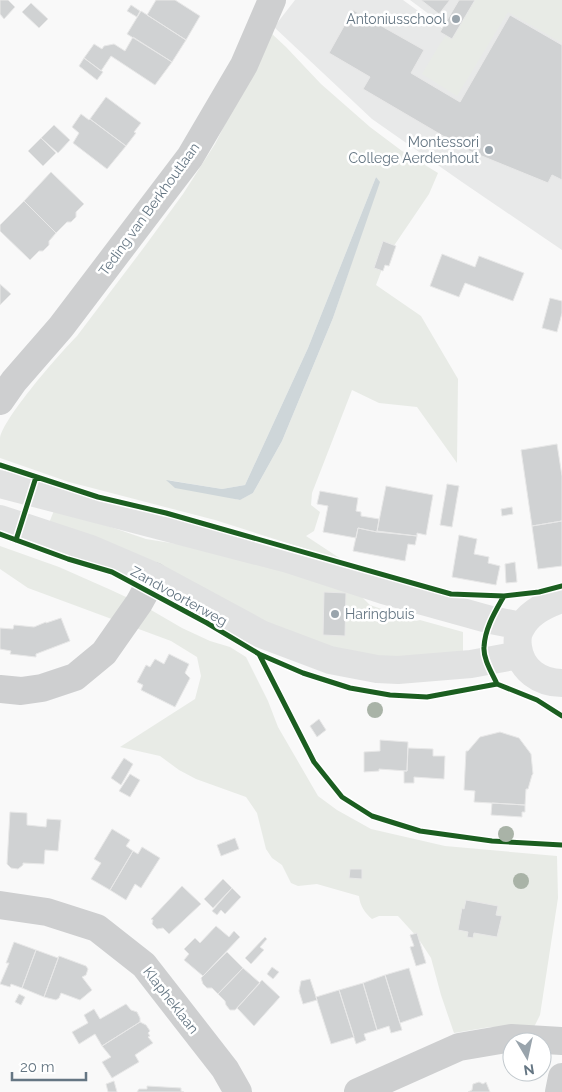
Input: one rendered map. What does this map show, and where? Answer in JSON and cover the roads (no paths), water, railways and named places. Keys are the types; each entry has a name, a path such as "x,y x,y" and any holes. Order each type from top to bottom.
{"main road":[{"path":"0,484 288,559 383,590 491,620 521,626"},
{"name":"Zandvoorterweg","path":"0,518 91,549 150,583 261,634 330,660 377,669 398,670 471,664 519,655"},
{"path":"562,599 539,609 529,617 521,626 518,636 519,655 526,668 546,681 562,683"}],"street":[{"name":"Teding van Berkhoutlaan","path":"0,401 14,381 61,327 190,157 244,66 272,0"},
{"path":"0,689 21,691 42,688 75,677 104,653 139,603 150,583"},
{"name":"Klapheklaan","path":"0,905 47,912 96,928 144,965 225,1069 238,1092"},
{"path":"358,1092 459,1048 511,1038 562,1041"},
{"path":"559,1092 562,1077"}],"place":[{"name":"Antoniusschool","path":"456,19"},
{"name":"Montessori College Aerdenhout","path":"489,150"},
{"name":"Haringbuis","path":"335,614"}]}
